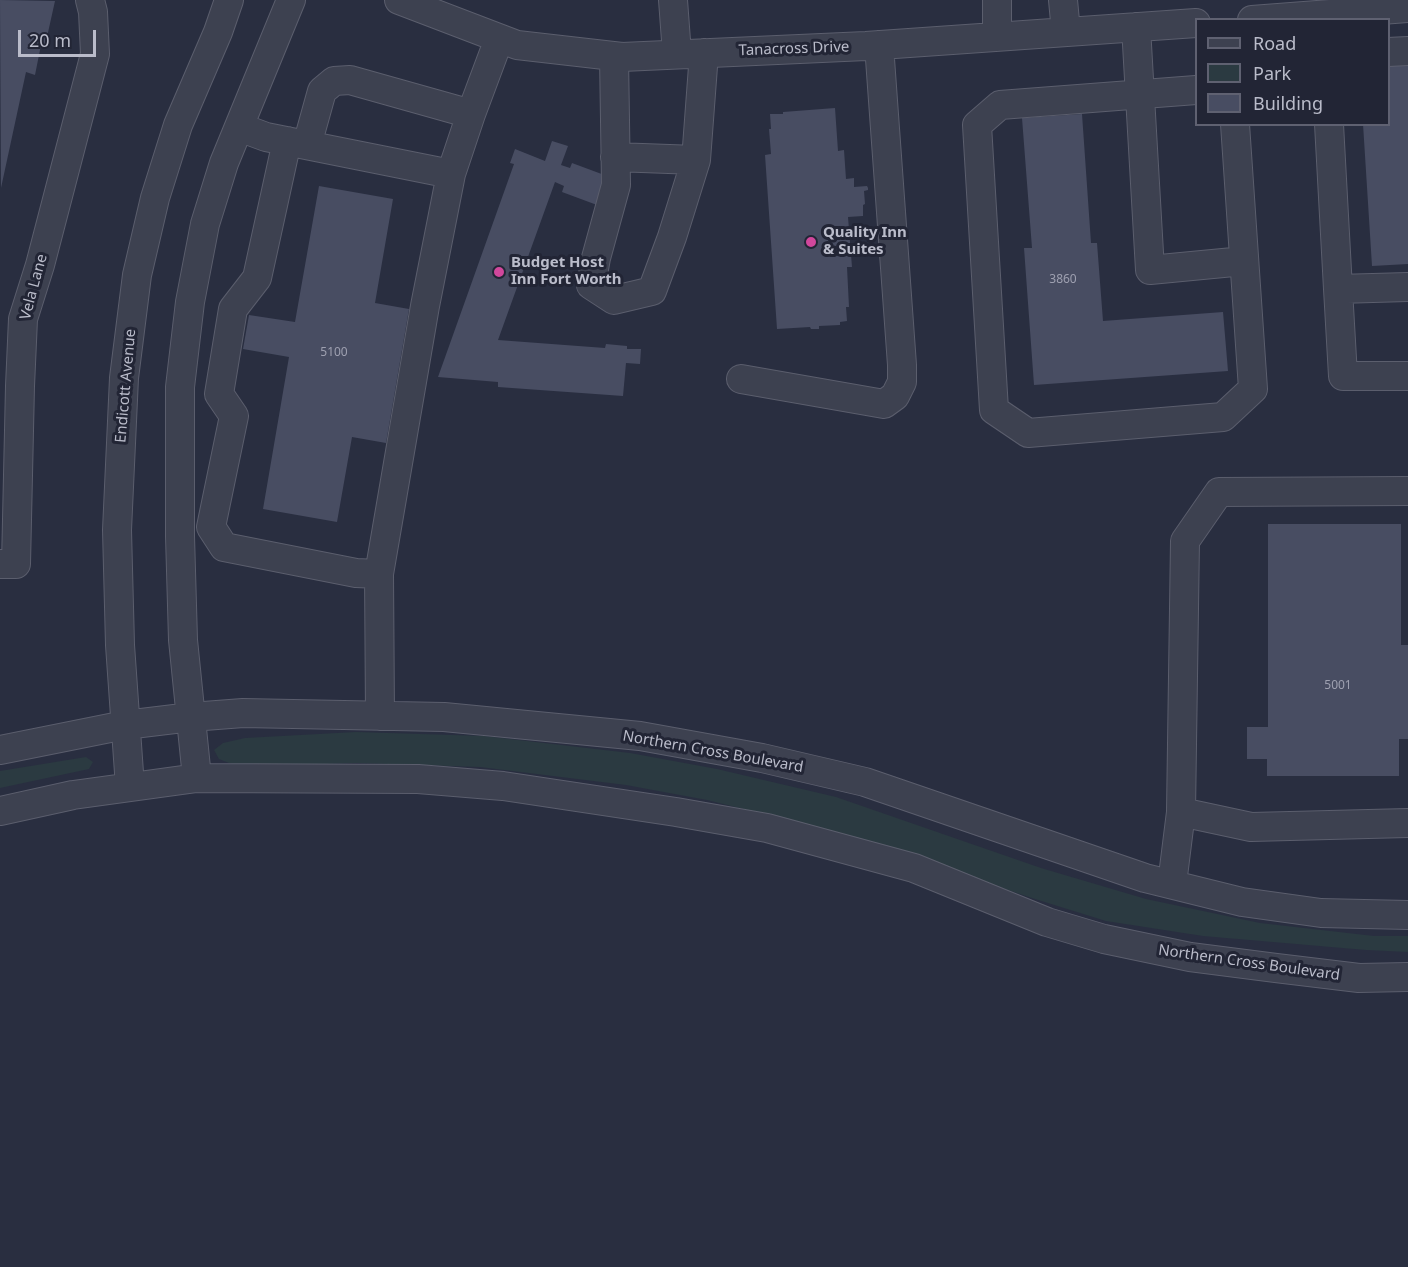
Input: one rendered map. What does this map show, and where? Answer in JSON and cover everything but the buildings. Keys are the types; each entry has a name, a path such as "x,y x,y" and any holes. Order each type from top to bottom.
{"street":[{"name":"Vela Lane","path":"0,564 16,564 10,384 23,318 40,265 95,54 93,12 90,0"},
{"name":"Endicott Avenue","path":"130,787 120,645 117,530 123,378 136,275 155,198 178,125 218,32 229,0"},
{"path":"197,778 186,679 180,536 180,387 190,302 205,224 224,163 291,0"},
{"name":"Tanacross Drive","path":"399,0 517,45 614,56 879,45 1195,23"},
{"path":"673,0 676,54"},
{"path":"997,0 997,37"},
{"path":"1063,0 1066,32"},
{"path":"1254,0 1254,18"},
{"path":"1268,18 1408,8"},
{"path":"1136,27 1150,270 1244,261"},
{"path":"380,716 379,574 425,306 451,174 499,39"},
{"path":"741,379 884,404 895,396 902,381 879,45"},
{"path":"1390,52 1408,51"},
{"path":"614,56 616,185 591,285 614,300 652,291 672,237 696,160 704,53"},
{"path":"379,574 356,573 224,548 212,527 234,416 219,394 233,309 257,278 297,143 322,91 334,81 350,80 471,114"},
{"path":"1195,90 1000,105 977,125 994,410 1028,433 1223,417 1253,389 1235,126"},
{"path":"1329,126 1343,376 1408,375"},
{"path":"239,127 266,137 451,174"},
{"path":"615,157 696,160"},
{"path":"1338,289 1408,287"},
{"path":"1172,884 1181,812 1185,542 1219,492 1408,491"},
{"name":"Northern Cross Boulevard","path":"0,750 125,725 243,713 444,717 640,736 762,758 865,782 1145,878 1242,902 1321,913 1408,915"},
{"name":"Northern Cross Boulevard","path":"0,811 73,795 197,778 418,779 503,786 767,828 914,868 1047,922 1104,939 1190,957 1275,968 1359,978 1408,977"},
{"path":"1181,812 1251,826 1408,823"}],"green space":[{"path":"356,732 484,736 630,753 717,769 836,797 1041,868 1146,899 1260,923 1374,936 1408,936 1408,952 1203,936 1106,921 825,829 707,800 626,785 480,767 356,763 239,767 219,759 214,750 223,743 245,738"},
{"path":"86,757 93,762 89,769 0,788 0,771"}],"place":[{"name":"Quality Inn & Suites","path":"811,242"},
{"name":"Budget Host Inn Fort Worth","path":"499,272"}]}
